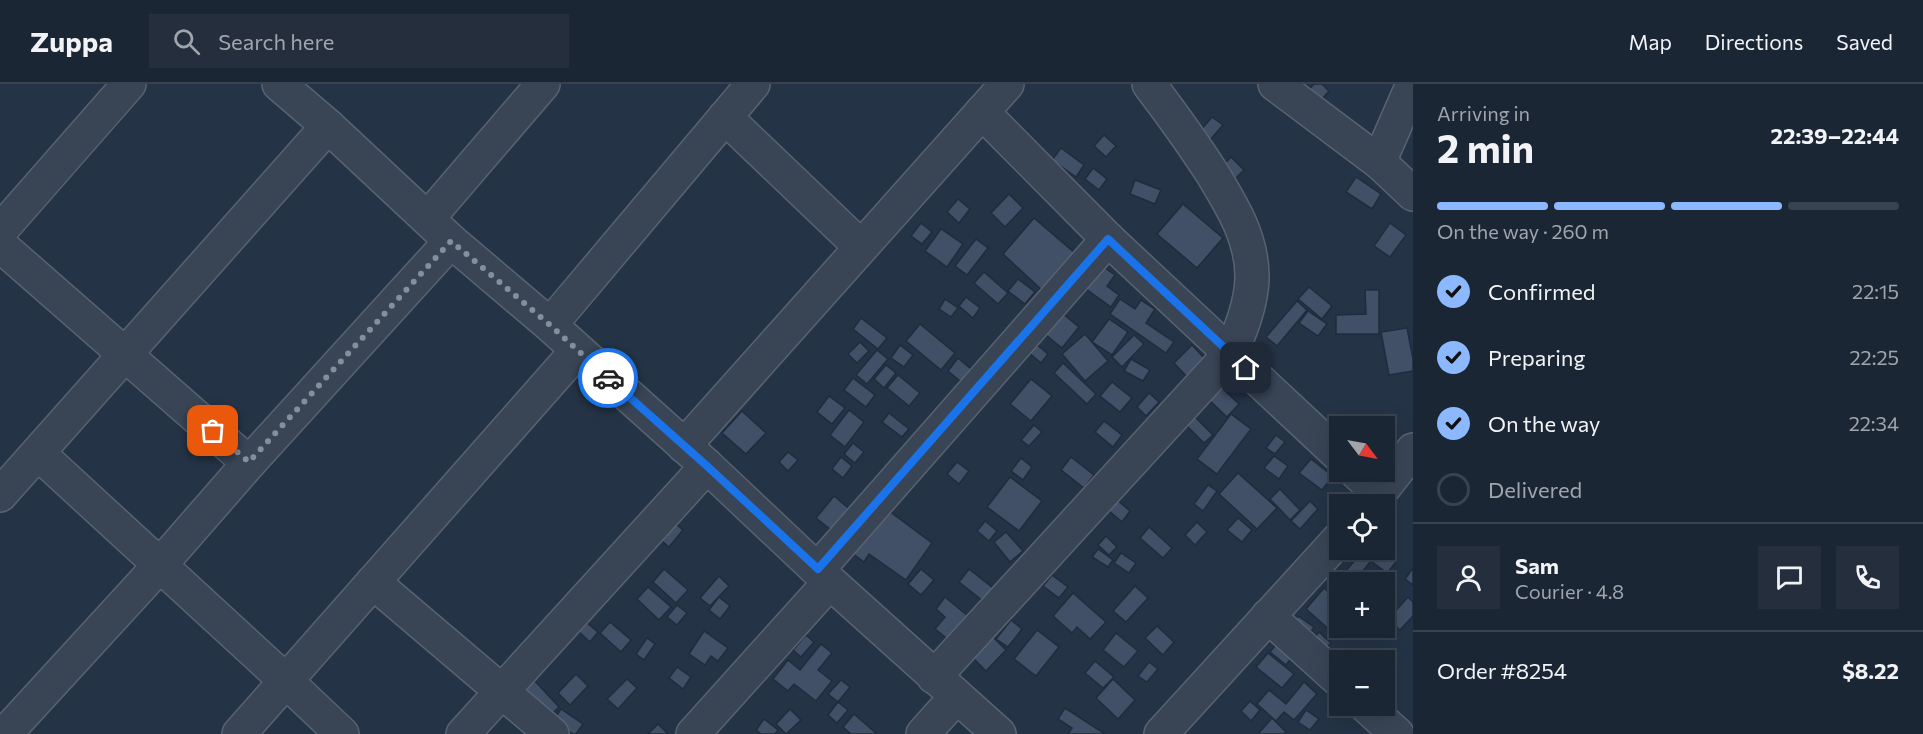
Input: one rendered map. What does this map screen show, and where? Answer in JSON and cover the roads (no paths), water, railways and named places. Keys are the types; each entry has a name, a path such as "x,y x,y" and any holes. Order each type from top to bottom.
{"street":[{"path":"0,231 129,84"},
{"path":"428,218 543,84"},
{"path":"550,325 753,84"},
{"path":"463,734 696,456 861,247 1007,84"},
{"path":"923,734 945,687 1231,353 1244,322 1252,279 1247,241 1234,208 1189,136 1149,84"},
{"path":"1275,84 1378,162 1413,194"},
{"path":"1378,162 1413,84"},
{"path":"301,91 328,126 451,241 550,325 696,456 824,576 999,734"},
{"path":"982,112 1108,239 1329,446"},
{"path":"724,117 861,247"},
{"path":"0,495 328,126"},
{"path":"693,734 1108,239"},
{"path":"5,734 451,241"},
{"path":"0,245 249,462"},
{"path":"239,734 577,351"},
{"path":"1379,494 1413,450"},
{"path":"38,453 342,734"},
{"path":"1161,734 1329,550"},
{"path":"373,582 552,734"},
{"path":"1268,616 1329,671"},
{"path":"1378,716 1398,734 1413,719"}]}
